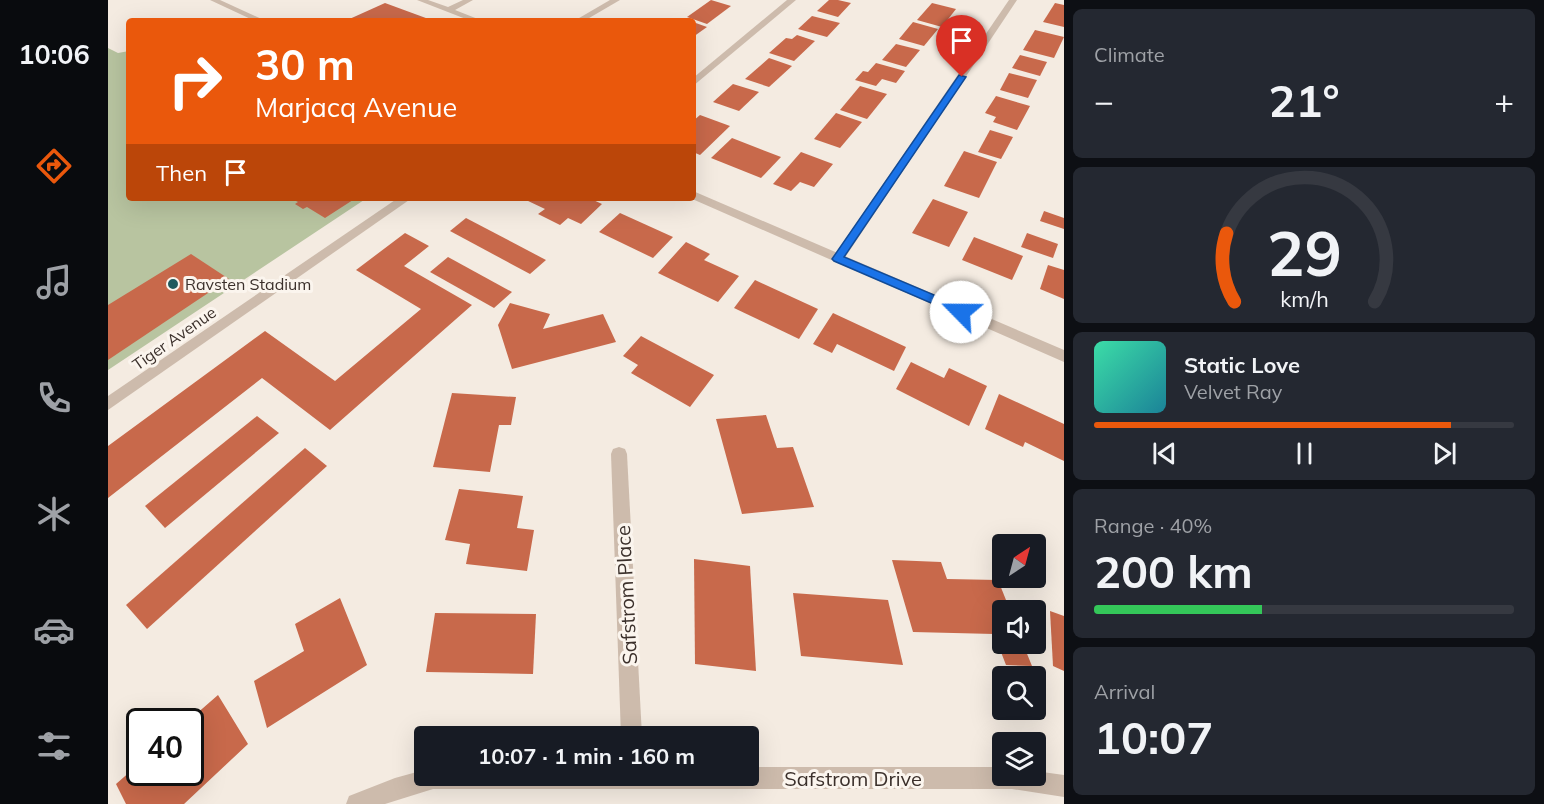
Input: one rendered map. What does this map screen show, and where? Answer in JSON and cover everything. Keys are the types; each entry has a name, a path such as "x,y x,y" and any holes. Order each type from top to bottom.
{"street":[{"path":"214,0 255,18"},
{"path":"421,0 471,18"},
{"path":"449,10 469,0"},
{"path":"583,18 616,0"},
{"path":"696,80 792,0"},
{"path":"838,259 1013,0"},
{"path":"696,196 1064,356"},
{"name":"Tiger Avenue","path":"108,404 402,201"},
{"name":"Safstrom Place","path":"619,454 632,726"},
{"name":"Safstrom Drive","path":"759,777 1012,777 1064,786"},
{"name":"Safstrom Drive","path":"357,804 414,784"}],"green space":[{"name":"Ravsten Stadium","path":"108,48 118,53 126,52 126,201 362,201 108,370"}],"building":[{"path":"711,0 731,6 707,24 696,20 696,18 687,17"},
{"path":"829,0 851,3 838,17 817,11"},
{"path":"385,3 426,18 352,18"},
{"path":"932,3 956,9 942,27 917,20"},
{"path":"1055,3 1064,5 1064,27 1043,22"},
{"path":"812,16 840,23 827,37 798,29"},
{"path":"913,22 938,29 924,46 899,39"},
{"path":"696,23 707,27 696,35"},
{"path":"1035,30 1064,37 1054,58 1023,50"},
{"path":"797,35 815,41 794,61 769,53 786,38 792,39"},
{"path":"896,44 920,50 906,67 882,60"},
{"path":"1020,55 1047,62 1040,76 1012,68"},
{"path":"769,58 792,66 769,87 745,79"},
{"path":"876,63 905,71 896,83 882,79 876,86 855,80 863,71 868,72"},
{"path":"1009,73 1037,80 1028,98 1000,90"},
{"path":"733,84 759,92 739,111 713,102"},
{"path":"860,86 887,94 867,119 840,110"},
{"path":"996,96 1030,106 1017,130 993,122 996,117 985,113"},
{"path":"836,113 862,122 840,148 814,139"},
{"path":"700,115 730,126 700,155 696,153 696,118"},
{"path":"990,130 1013,137 1001,159 978,152"},
{"path":"732,138 781,157 761,178 711,158"},
{"path":"964,151 997,162 979,198 944,186"},
{"path":"801,152 833,164 814,187 800,182 791,191 773,184"},
{"path":"933,199 968,212 949,247 912,233"},
{"path":"296,201 351,201 325,218 307,207 303,209 295,204 298,202"},
{"path":"528,201 596,201 602,204 581,224 568,218 560,225 538,214 545,209"},
{"path":"1044,211 1064,218 1064,229 1040,221"},
{"path":"620,213 673,237 653,258 599,232"},
{"path":"466,218 546,260 530,274 450,231"},
{"path":"405,233 429,246 404,266 472,305 330,430 262,378 108,498 108,446 265,331 335,381 421,309 356,270"},
{"path":"1027,233 1058,244 1053,258 1021,247"},
{"path":"974,237 1023,256 1012,280 962,260"},
{"path":"686,242 710,254 704,260 739,276 718,302 658,273"},
{"path":"191,254 229,279 108,360 108,305"},
{"path":"448,257 512,292 494,308 430,272"},
{"path":"1048,265 1064,270 1064,299 1040,289"},
{"path":"755,280 818,309 799,339 734,308"},
{"path":"510,303 550,314 543,329 603,314 616,342 512,369 498,325"},
{"path":"833,313 906,347 894,371 837,344 832,353 813,344"},
{"path":"641,336 714,375 690,407 631,373 638,365 623,356"},
{"path":"911,362 944,378 949,368 987,386 969,426 896,389"},
{"path":"452,393 516,397 511,425 499,425 490,472 433,467"},
{"path":"999,394 1064,424 1064,461 1025,442 1023,447 985,429"},
{"path":"766,415 777,448 793,447 814,507 742,514 716,419"},
{"path":"257,416 279,433 165,528 145,506"},
{"path":"305,448 327,466 147,629 126,605"},
{"path":"459,489 523,496 517,528 534,530 527,571 466,564 470,544 445,540"},
{"path":"694,559 750,566 756,671 695,664"},
{"path":"892,560 941,562 947,579 992,580 992,588 1001,588 1006,600 992,600 992,634 913,632"},
{"path":"793,593 888,600 903,665 801,656"},
{"path":"340,598 367,665 267,728 254,681 304,651 295,624"},
{"path":"1050,611 1064,616 1064,671 1053,666"},
{"path":"435,613 536,614 533,674 426,672"},
{"path":"1002,654 1027,654 1032,666 1006,665"},
{"path":"218,695 248,744 204,785 204,708"},
{"path":"126,775 126,786 203,786 184,804 126,804 116,784"}],"place":[{"name":"Ravsten Stadium","path":"173,284"}],"route":[{"path":"961,312 838,259 962,77"}]}
